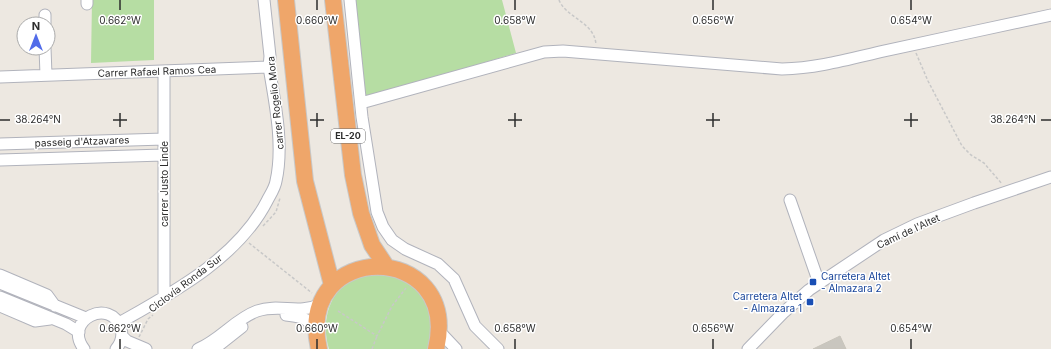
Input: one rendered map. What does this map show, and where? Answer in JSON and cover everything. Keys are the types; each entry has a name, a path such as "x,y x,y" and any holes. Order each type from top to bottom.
{"highway":[{"path":"286,0 305,181 332,285"},
{"name":"EL-20","path":"333,0 353,175 361,213 370,239 386,266"},
{"path":"317,341 316,299 347,273 366,267 386,266 408,273 426,288 437,309 440,332 436,349"}],"street":[{"name":"carrer Rogelio Mora","path":"119,323 204,272 259,216 276,183 280,154 269,67 270,56 264,0"},
{"path":"350,0 361,103 377,212 383,227 392,240 405,249 438,264 454,279 475,326 498,349"},
{"path":"361,103 544,52 563,51 782,69 828,65 1051,15"},
{"path":"45,56 46,75"},
{"name":"Carrer Rafael Ramos Cea","path":"0,77 269,67"},
{"name":"carrer Justo Linde","path":"164,71 164,297"},
{"path":"146,156 150,146 147,139"},
{"name":"passeig d'Atzavares","path":"0,144 164,139"},
{"name":"passeig d'Atzavares","path":"0,160 164,155"},
{"name":"Camí de l'Altet","path":"748,349 784,312 820,283 884,240 917,224 1051,177"},
{"path":"790,200 820,283"},
{"path":"0,275 47,295 56,307"},
{"path":"0,283 86,318"},
{"path":"0,297 79,332"},
{"path":"198,349 214,340 247,315 274,308 310,309 316,299"},
{"path":"0,306 35,321 52,319"},
{"path":"80,348 79,332 81,325 86,318 96,313 103,313 113,317 119,323 122,336 116,349"},
{"path":"214,349 241,327 255,319 267,315 279,314 306,319 311,323 317,341"},
{"path":"440,332 456,349"},
{"path":"122,336 134,344 146,349"}],"path":[{"path":"559,0 565,8 586,25 593,35 596,42 596,54"},
{"path":"913,45 928,81 962,146 971,155 984,162 1009,192"},
{"path":"244,245 248,242 316,299"},
{"path":"372,349 392,306 407,286"},
{"path":"338,311 377,336"},
{"name":"Ciclovía Ronda Sur","path":"134,344 148,319 153,315"}],"green space":[{"path":"92,0 154,0 154,60 91,63"},
{"path":"354,0 502,0 516,53 365,99"},
{"path":"389,273 414,284 431,306 431,349 329,349 326,327 327,316 330,305 342,287 361,276"}],"building":[{"path":"840,336 846,349 813,349"}],"place":[{"name":"Carretera Altet - Almazara 2","path":"813,282"},
{"name":"Carretera Altet - Almazara 1","path":"810,302"}]}
